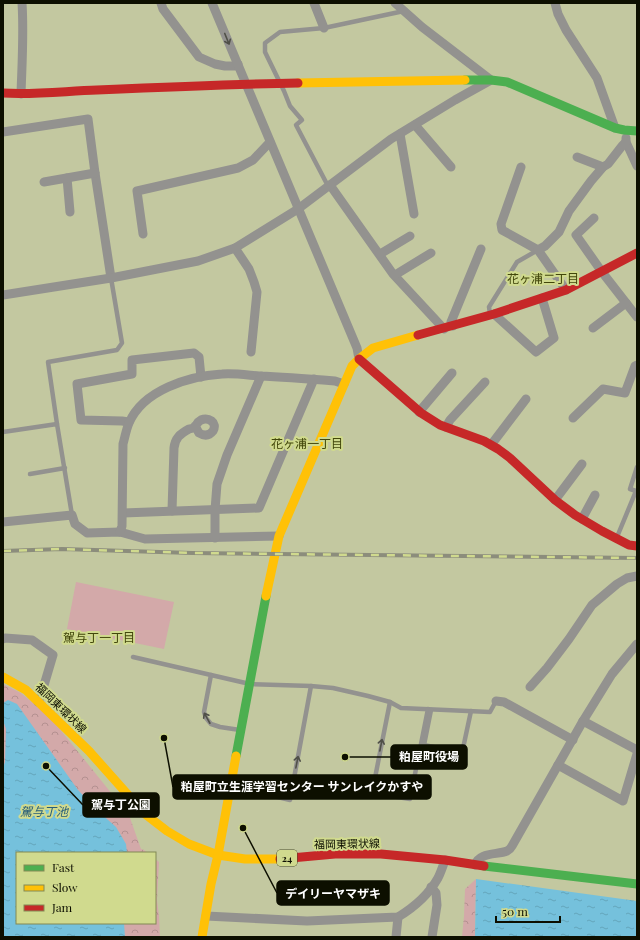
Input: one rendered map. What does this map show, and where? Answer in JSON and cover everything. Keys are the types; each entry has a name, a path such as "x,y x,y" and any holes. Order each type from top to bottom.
{"street":[{"path":"21,94 23,48 22,3"},
{"path":"161,3 163,9 199,57 215,64 225,66 234,66 238,64"},
{"path":"212,3 357,348 359,359 419,412 446,428 484,441 498,449 556,500 582,519 630,545 637,546"},
{"path":"314,3 324,28"},
{"path":"395,3 422,27 491,80"},
{"path":"556,3 558,14 566,30 597,78 637,166"},
{"path":"3,93 21,94 246,84 491,80 507,82 620,129 637,130"},
{"path":"3,295 112,278 198,261 235,248 298,209 391,139 491,80"},
{"path":"3,132 88,119 112,278"},
{"path":"414,125 451,167"},
{"path":"400,134 414,214"},
{"path":"143,234 137,191 238,168 253,160 270,142"},
{"path":"538,250 545,246 559,232 569,211 591,181 603,167 608,164 626,142"},
{"path":"577,157 603,167"},
{"path":"522,167 501,224 502,230 538,250 566,290"},
{"path":"44,182 95,173"},
{"path":"67,178 70,212"},
{"path":"329,186 395,275 448,327"},
{"path":"594,218 576,236 637,317"},
{"path":"380,254 410,236"},
{"path":"235,248 249,269 257,292 251,352"},
{"path":"448,327 452,322 481,249"},
{"path":"395,275 431,253"},
{"path":"202,937 270,575 279,536 352,366 373,348 492,315 566,290 637,253"},
{"path":"492,315 536,352 554,338 542,298"},
{"path":"593,328 626,303"},
{"path":"129,422 122,420 81,420 77,384 132,374 132,360 194,353 199,357 201,377"},
{"path":"572,418 603,389 625,393 635,366 637,365"},
{"path":"419,412 452,372"},
{"path":"120,532 123,513 123,444 129,422 139,408 155,395 171,386 190,379 223,374 314,379 335,381 344,384"},
{"path":"214,538 214,510 217,484 221,469 261,376"},
{"path":"123,513 258,508 314,379"},
{"path":"446,428 450,420 485,382"},
{"path":"491,445 526,398"},
{"path":"172,511 174,444 178,436 195,426"},
{"path":"556,500 582,464"},
{"path":"582,519 595,495"},
{"path":"3,522 72,515 75,524 87,533 120,532 145,539 279,536"},
{"path":"530,687 547,668 569,639 592,605 617,584 627,578 637,576"},
{"path":"3,639 32,640 53,655 38,702"},
{"path":"475,865 476,860 480,857 508,850 512,846 583,721 612,674 637,644"},
{"name":"福岡東環状線","path":"3,677 26,690 89,751 145,814 167,831 189,844 218,856 245,859 278,859 335,854 381,854 445,860 475,865 637,884"},
{"path":"496,701 504,702 573,740"},
{"path":"583,721 637,750"},
{"path":"558,765 623,801 637,754"},
{"path":"206,916 307,921 398,918 410,910 426,894 438,878 445,860"},
{"path":"431,887 436,893 437,905 432,937"},
{"path":"396,937 398,918"}],"lane":[{"path":"329,186 296,125 302,120 290,106 281,84 264,52 265,43 280,32 324,28 404,11"},
{"path":"492,315 490,307 517,262 538,250"},
{"path":"72,515 48,362 117,350 122,343 112,278"},
{"path":"3,432 58,424"},
{"path":"30,474 65,468"},
{"path":"616,538 636,491 630,489 637,468"},
{"path":"133,657 250,684 333,688 390,702 401,708 490,712 496,701"},
{"path":"211,675 204,712 206,718 215,726 242,730"},
{"path":"231,786 290,800 312,686"},
{"path":"390,702 372,793 410,799 430,709"},
{"path":"430,709 424,745 462,753 471,711"}],"green space":[{"path":"76,582 174,602 164,649 67,629"},
{"name":"駕与丁池","path":"3,684 21,693 50,717 129,815 141,849 147,852 16,852 16,924 156,924 156,860 159,862 157,900 160,937 3,937"},
{"path":"476,879 475,937 462,937 465,889"}],"water":[{"name":"駕与丁池","path":"8,700 17,704 78,790 116,827 126,844 127,852 16,852 16,924 124,924 125,937 3,937 3,768 5,762 6,729 3,720 3,703"},
{"path":"476,879 637,901 637,937 475,937"}],"railway":[{"path":"3,551 62,549 192,553 637,558"}],"traffic: fast":[{"path":"465,80 491,80 507,82 615,128 637,131"},
{"path":"236,756 266,596"},
{"path":"484,866 637,884"}],"traffic: slow":[{"path":"298,83 465,80"},
{"path":"266,596 279,536 352,366 373,348 418,335"},
{"path":"3,677 26,690 89,751 145,814 167,831 189,844 218,855 245,859 280,859"},
{"path":"202,937 236,756"}],"traffic: jam":[{"path":"3,93 298,83"},
{"path":"418,335 494,314 566,290 637,253"},
{"path":"359,359 421,413 440,425 484,441 498,449 510,458 555,500 575,515 629,545 637,546"},
{"path":"280,859 335,854 381,854 445,860 484,866"}],"place":[{"name":"粕屋町立生涯学習センター サンレイクかすや","path":"164,738"},
{"name":"粕屋町役場","path":"345,757"},
{"name":"駕与丁公園","path":"46,766"},
{"name":"デイリーヤマザキ","path":"243,828"}],"district":[{"name":"花ヶ浦二丁目","path":"543,279"},
{"name":"花ヶ浦一丁目","path":"307,444"},
{"name":"駕与丁一丁目","path":"99,638"}]}
